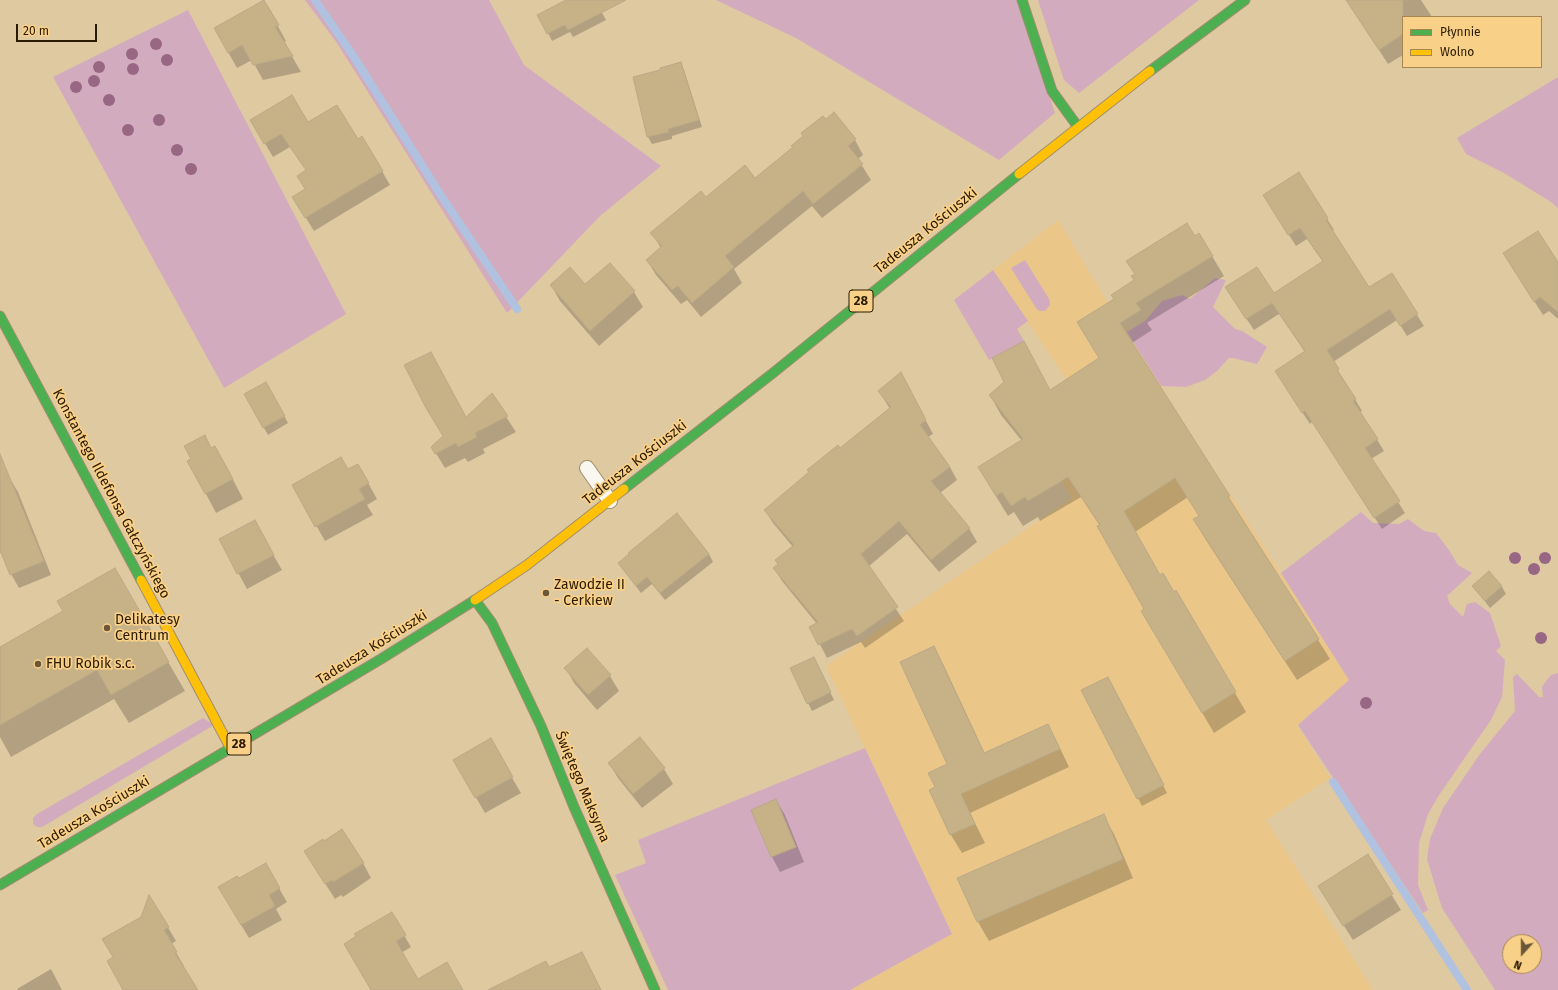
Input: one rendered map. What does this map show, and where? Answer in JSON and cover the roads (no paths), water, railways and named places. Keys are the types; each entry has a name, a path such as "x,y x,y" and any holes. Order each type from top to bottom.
{"main road":[{"path":"1022,0 1052,91 1078,127"},
{"name":"Tadeusza Kościuszki","path":"0,885 381,659 475,600 544,552 778,368 1078,127 1245,0"},
{"name":"Konstantego Ildefonsa Gałczyńskiego","path":"0,316 231,749"},
{"name":"Świętego Maksyma","path":"475,600 492,623 541,726 574,807 654,990"}],"lane":[{"path":"587,468 610,501"}],"waterway":[{"path":"315,0 354,57 440,194 517,309"},
{"path":"1333,782 1467,990"}],"place":[{"name":"Zawodzie II - Cerkiew","path":"546,593"},
{"name":"Delikatesy Centrum","path":"107,628"},
{"name":"FHU Robik s.c.","path":"38,664"}]}
